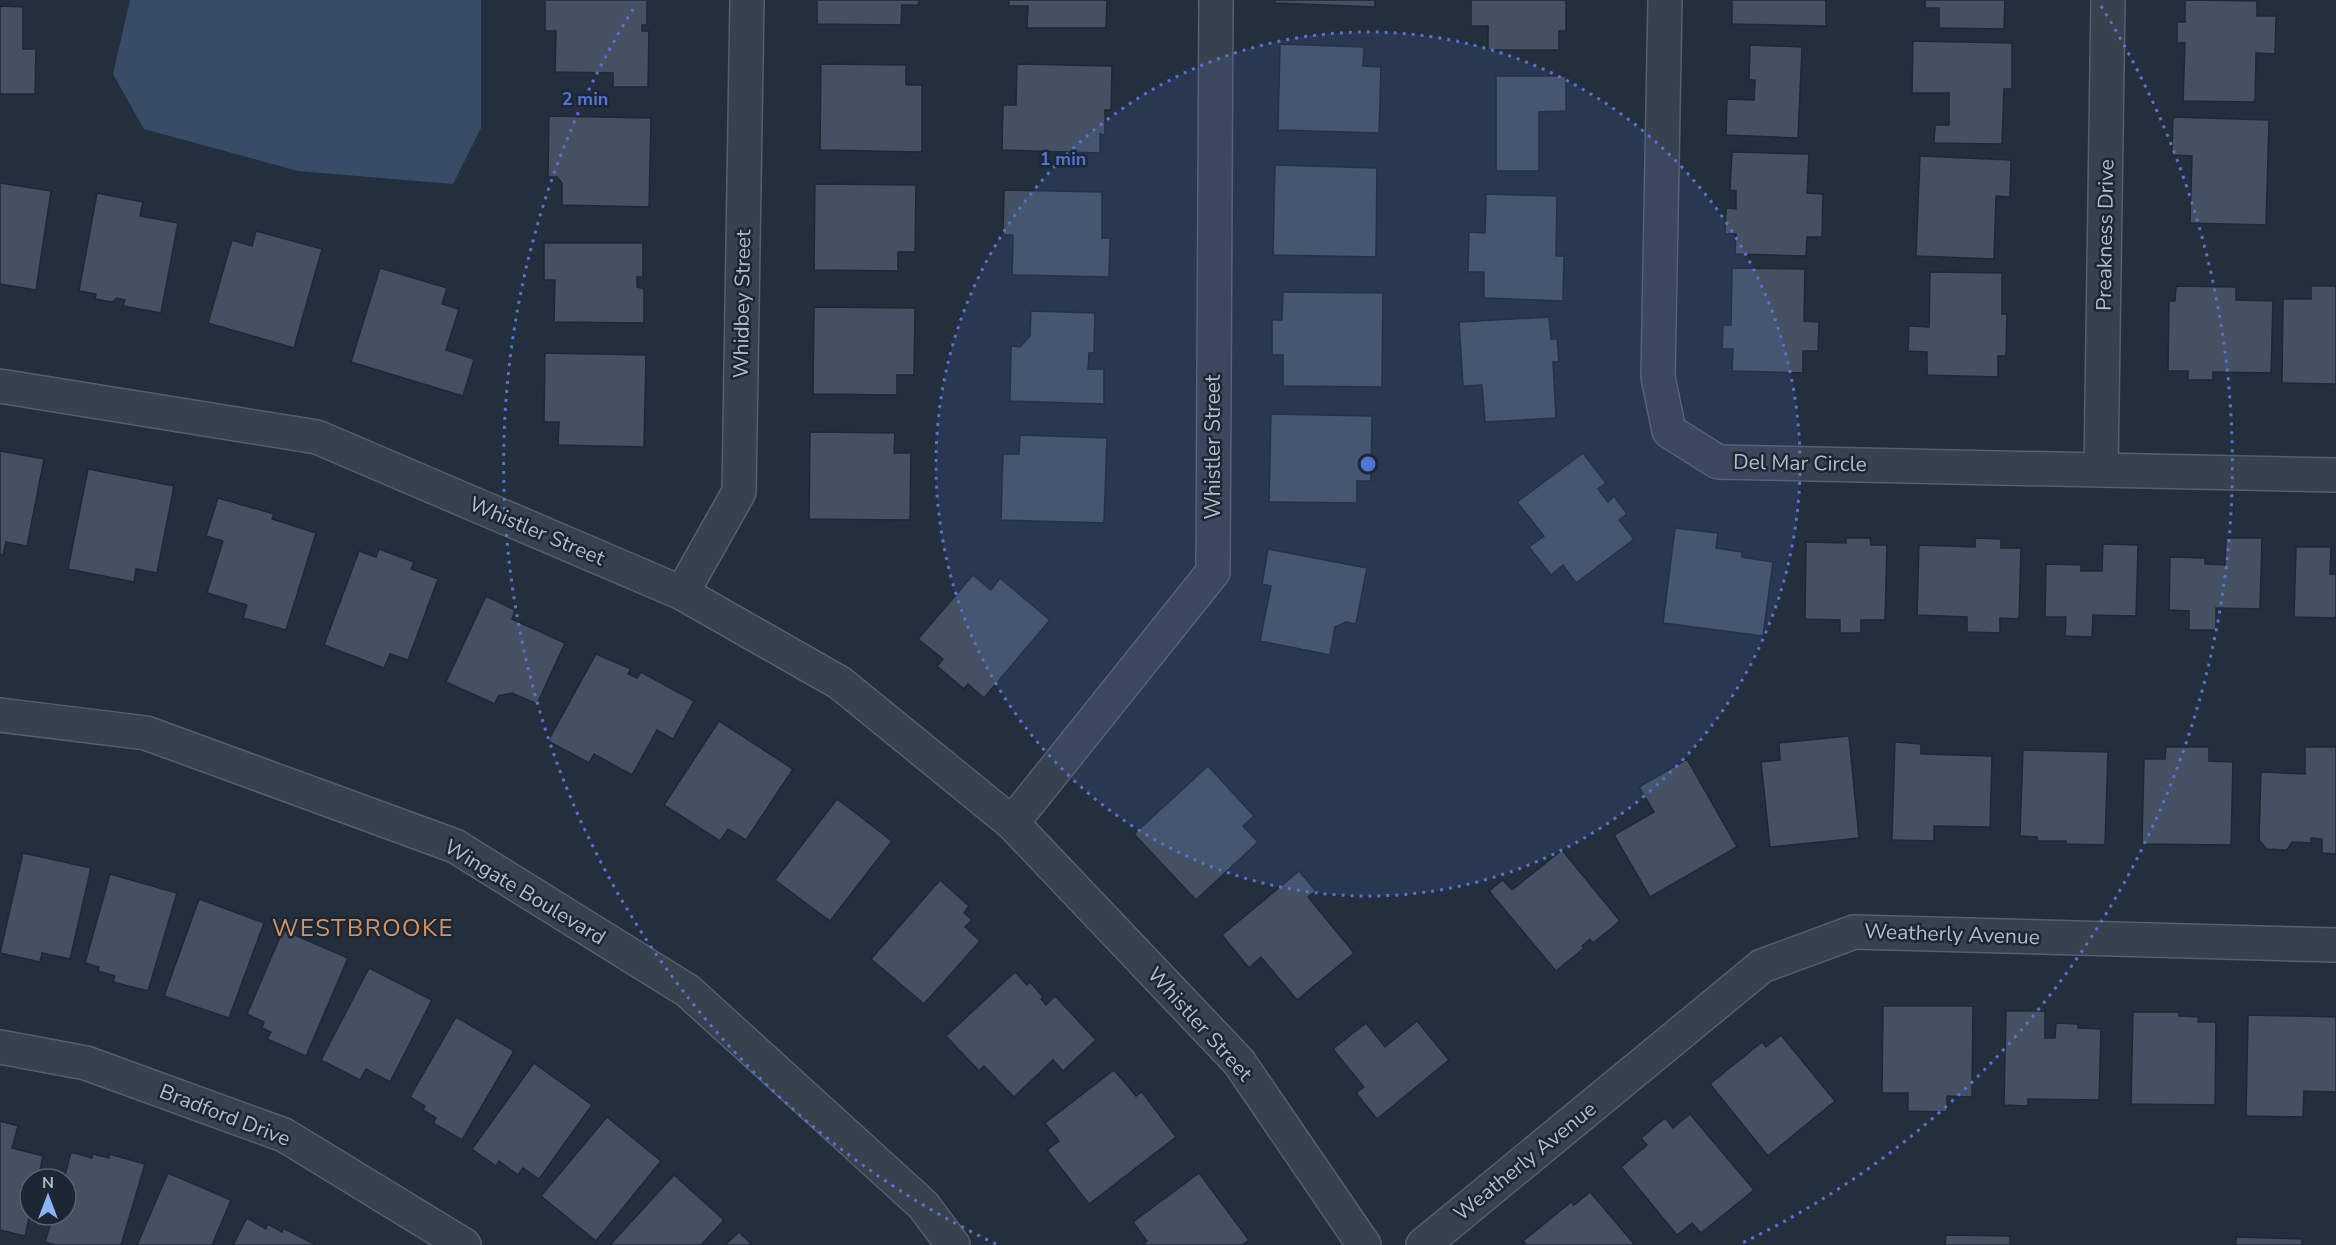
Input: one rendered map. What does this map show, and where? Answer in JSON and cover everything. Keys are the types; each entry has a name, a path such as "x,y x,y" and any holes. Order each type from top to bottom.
{"street":[{"name":"Whidbey Street","path":"682,593 739,492 747,0"},
{"name":"Whistler Street","path":"1012,823 1213,572 1216,0"},
{"name":"Del Mar Circle","path":"1665,0 1658,377 1669,430 1718,462 2336,475"},
{"name":"Preakness Drive","path":"2101,470 2108,0"},
{"name":"Whistler Street","path":"0,386 317,437 682,593 840,683 1012,823 1239,1062 1364,1245"},
{"name":"Wingate Boulevard","path":"0,715 146,733 455,846 688,991 923,1205 952,1245"},
{"name":"Weatherly Avenue","path":"1423,1245 1762,966 1854,932 2336,945"},
{"name":"Bradford Drive","path":"0,1047 86,1063 284,1135 464,1245"}],"water":[{"path":"130,0 481,0 481,128 453,184 298,171 144,129 113,74"}],"building":[{"path":"545,0 647,0 647,25 642,25 642,31 649,31 648,87 613,87 613,73 555,72 556,31 545,31"},
{"path":"817,0 919,0 918,5 902,5 901,25 817,24"},
{"path":"1009,0 1107,0 1106,28 1027,28 1028,6 1009,6"},
{"path":"1275,0 1375,0 1375,7 1275,3"},
{"path":"1471,0 1566,0 1566,31 1559,31 1559,50 1488,50 1488,26 1471,26"},
{"path":"1732,0 1826,0 1826,26 1732,24"},
{"path":"1925,0 2005,0 2004,29 1939,28 1939,8 1925,8"},
{"path":"2185,0 2257,1 2257,16 2276,16 2275,54 2256,53 2255,102 2183,101 2185,43 2177,43 2177,22 2185,22"},
{"path":"0,6 23,7 23,49 36,49 35,94 0,94"},
{"path":"1913,41 2012,43 2012,89 2004,89 2002,144 1934,143 1935,125 1949,125 1949,93 1912,93"},
{"path":"1280,44 1364,47 1363,66 1381,67 1379,133 1278,130"},
{"path":"1750,45 1802,47 1798,138 1726,135 1727,99 1754,100 1755,80 1749,80"},
{"path":"821,64 906,65 906,85 922,85 922,152 820,150"},
{"path":"1017,64 1112,66 1111,110 1105,110 1105,135 1100,134 1100,153 1002,150 1003,105 1016,105"},
{"path":"1496,76 1566,76 1566,111 1539,112 1539,171 1496,171"},
{"path":"549,116 651,118 649,207 562,205 562,183 557,177 548,177"},
{"path":"2173,117 2269,120 2266,225 2190,223 2192,156 2172,155"},
{"path":"1732,152 1809,154 1807,193 1823,194 1822,237 1807,237 1806,256 1735,254 1736,234 1725,234 1726,208 1736,209 1736,191 1730,190"},
{"path":"1920,156 2011,160 2010,197 1996,196 1994,259 1916,256"},
{"path":"1275,165 1377,168 1376,257 1273,255"},
{"path":"0,183 51,191 36,290 0,284"},
{"path":"815,184 916,185 915,252 898,252 898,271 814,270"},
{"path":"1004,190 1102,192 1102,238 1110,238 1109,277 1012,275 1013,235 1003,235"},
{"path":"97,193 143,202 140,216 178,223 161,313 123,306 125,300 117,298 112,302 95,299 96,294 79,291"},
{"path":"1486,194 1557,196 1556,256 1564,256 1563,301 1484,298 1484,272 1468,272 1469,232 1485,233"},
{"path":"256,231 322,249 294,348 208,323 232,240 252,246"},
{"path":"544,243 643,243 643,277 637,277 637,287 644,289 644,323 554,322 555,280 544,280"},
{"path":"380,268 447,288 442,304 459,309 446,350 474,359 463,396 351,362"},
{"path":"1732,268 1805,269 1804,321 1819,322 1818,351 1803,351 1803,373 1732,371 1733,349 1722,349 1723,325 1731,325"},
{"path":"1930,272 2002,273 2002,314 2007,314 2006,356 1998,356 1998,377 1927,375 1927,352 1908,351 1909,326 1929,327"},
{"path":"2176,286 2236,287 2236,300 2273,301 2271,373 2213,372 2213,380 2188,380 2188,371 2168,371 2169,301 2175,301"},
{"path":"2311,286 2336,286 2336,384 2282,383 2283,299 2311,299"},
{"path":"1283,292 1383,293 1382,387 1283,386 1283,355 1272,355 1272,320 1282,320"},
{"path":"814,307 915,308 914,375 897,375 897,395 813,394"},
{"path":"1031,311 1095,313 1094,353 1089,353 1088,369 1104,369 1104,404 1010,401 1011,346 1020,347 1030,336"},
{"path":"1549,317 1551,339 1557,339 1559,362 1553,362 1556,418 1485,422 1482,385 1463,386 1459,322"},
{"path":"545,353 646,355 644,447 558,445 559,422 544,422"},
{"path":"1271,414 1372,416 1371,481 1357,481 1357,503 1269,502"},
{"path":"810,432 895,433 894,453 911,453 910,520 809,519"},
{"path":"1020,435 1107,438 1104,523 1001,520 1003,454 1019,454"},
{"path":"0,451 44,459 27,546 6,542 3,555 0,554"},
{"path":"1583,453 1606,483 1598,489 1608,502 1614,496 1627,514 1619,520 1634,539 1576,583 1563,565 1551,575 1529,547 1544,536 1517,502"},
{"path":"88,469 174,486 157,573 136,569 134,582 68,569"},
{"path":"218,498 274,514 272,519 316,533 286,630 243,618 247,605 207,593 223,541 206,536"},
{"path":"1675,528 1718,533 1716,548 1742,552 1742,557 1773,562 1763,636 1663,623"},
{"path":"1846,538 1870,538 1871,545 1887,545 1885,620 1861,620 1861,633 1840,633 1840,620 1805,619 1806,542 1846,543"},
{"path":"1975,538 2001,539 2001,548 2021,548 2019,619 2000,618 2000,633 1967,632 1967,617 1917,615 1919,545 1975,547"},
{"path":"2226,538 2262,538 2260,609 2216,608 2216,630 2189,630 2189,611 2169,610 2170,557 2205,558 2205,564 2225,565"},
{"path":"2103,544 2138,545 2136,616 2093,615 2092,637 2065,636 2066,617 2045,617 2046,564 2081,565 2081,571 2102,571"},
{"path":"2296,547 2331,547 2330,574 2336,574 2336,618 2294,617"},
{"path":"379,549 414,562 411,569 438,579 408,660 390,654 384,668 324,645 359,551 376,557"},
{"path":"1268,549 1367,568 1356,624 1346,622 1335,627 1330,655 1260,641 1271,586 1262,584"},
{"path":"973,575 991,590 1000,578 1050,620 984,698 968,684 964,689 937,666 943,659 918,639"},
{"path":"486,596 515,610 512,619 565,643 537,704 512,693 498,696 495,704 446,682"},
{"path":"596,654 631,669 628,674 637,678 641,672 694,701 673,739 657,730 632,775 594,754 589,763 548,741"},
{"path":"719,721 793,769 746,840 728,829 720,841 664,805"},
{"path":"1849,736 1859,838 1770,847 1761,762 1780,760 1779,743"},
{"path":"1895,742 1921,744 1921,754 1992,756 1990,827 1934,826 1934,841 1892,840"},
{"path":"2166,747 2209,747 2209,761 2233,762 2231,845 2142,844 2144,759 2165,759"},
{"path":"2305,747 2336,747 2336,854 2322,853 2322,839 2311,838 2311,843 2292,842 2287,850 2267,849 2259,840 2261,772 2305,774"},
{"path":"2023,750 2108,752 2105,845 2037,841 2037,837 2020,836"},
{"path":"1687,759 1737,847 1650,897 1614,835 1654,812 1639,787"},
{"path":"1208,766 1254,816 1243,826 1258,842 1196,900 1134,834"},
{"path":"837,799 892,841 830,921 775,880"},
{"path":"1562,850 1620,921 1593,943 1590,939 1582,946 1584,948 1556,971 1489,891 1503,880 1512,890"},
{"path":"23,853 91,868 70,959 42,953 40,962 0,953"},
{"path":"1299,871 1316,891 1308,897 1354,953 1297,1000 1261,957 1249,968 1222,935"},
{"path":"110,874 177,893 148,991 113,982 115,976 98,971 99,967 85,963"},
{"path":"940,880 969,906 964,913 972,920 965,927 980,941 924,1004 871,959"},
{"path":"199,899 264,923 229,1018 164,996"},
{"path":"283,930 348,958 306,1056 267,1039 271,1032 262,1028 264,1022 247,1014"},
{"path":"369,968 432,1000 390,1082 366,1069 360,1080 321,1060"},
{"path":"1015,972 1027,985 1030,982 1043,997 1041,999 1046,1005 1055,996 1096,1040 1063,1071 1053,1060 1014,1097 984,1066 979,1071 946,1036"},
{"path":"1883,1006 1973,1006 1972,1097 1947,1096 1947,1112 1908,1111 1908,1093 1882,1093"},
{"path":"2006,1011 2045,1011 2045,1038 2055,1038 2056,1023 2078,1024 2078,1028 2101,1029 2099,1100 2028,1099 2028,1106 2004,1105"},
{"path":"2133,1012 2179,1012 2179,1016 2199,1017 2198,1022 2216,1022 2215,1105 2131,1104"},
{"path":"2248,1015 2336,1017 2336,1092 2304,1091 2303,1117 2246,1116"},
{"path":"456,1017 514,1051 462,1140 433,1123 436,1118 423,1110 425,1106 410,1097"},
{"path":"1417,1021 1449,1060 1377,1119 1356,1093 1364,1087 1333,1049 1366,1023 1385,1047"},
{"path":"1781,1035 1835,1101 1768,1156 1710,1084 1762,1042 1766,1047"},
{"path":"534,1063 592,1105 539,1179 523,1168 518,1175 499,1161 496,1166 472,1149"},
{"path":"1114,1070 1136,1096 1142,1092 1176,1137 1089,1204 1047,1150 1059,1141 1045,1123"},
{"path":"1690,1114 1754,1190 1701,1233 1692,1223 1677,1235 1621,1167 1647,1145 1641,1138 1665,1118 1673,1128"},
{"path":"607,1117 661,1161 596,1241 541,1196"},
{"path":"0,1121 18,1126 12,1148 43,1156 41,1167 18,1167 18,1227 27,1227 25,1236 0,1230"},
{"path":"71,1152 92,1158 93,1154 109,1158 109,1154 145,1164 121,1245 55,1245 45,1242 49,1227 78,1227 78,1167 67,1167"},
{"path":"168,1173 231,1200 212,1245 137,1245"},
{"path":"1199,1173 1249,1240 1242,1245 1142,1245 1147,1241 1133,1222"},
{"path":"674,1175 724,1220 701,1245 610,1245"},
{"path":"1590,1192 1635,1245 1526,1245 1523,1241 1571,1202 1574,1205"},
{"path":"247,1218 266,1229 268,1224 282,1232 283,1228 316,1245 233,1245"},
{"path":"739,1232 752,1245 725,1245"},
{"path":"1946,1235 2010,1236 2010,1245 1945,1245"},
{"path":"2236,1237 2302,1239 2302,1245 2236,1245"}],"district":[{"name":"WESTBROOKE","path":"363,928"}]}
